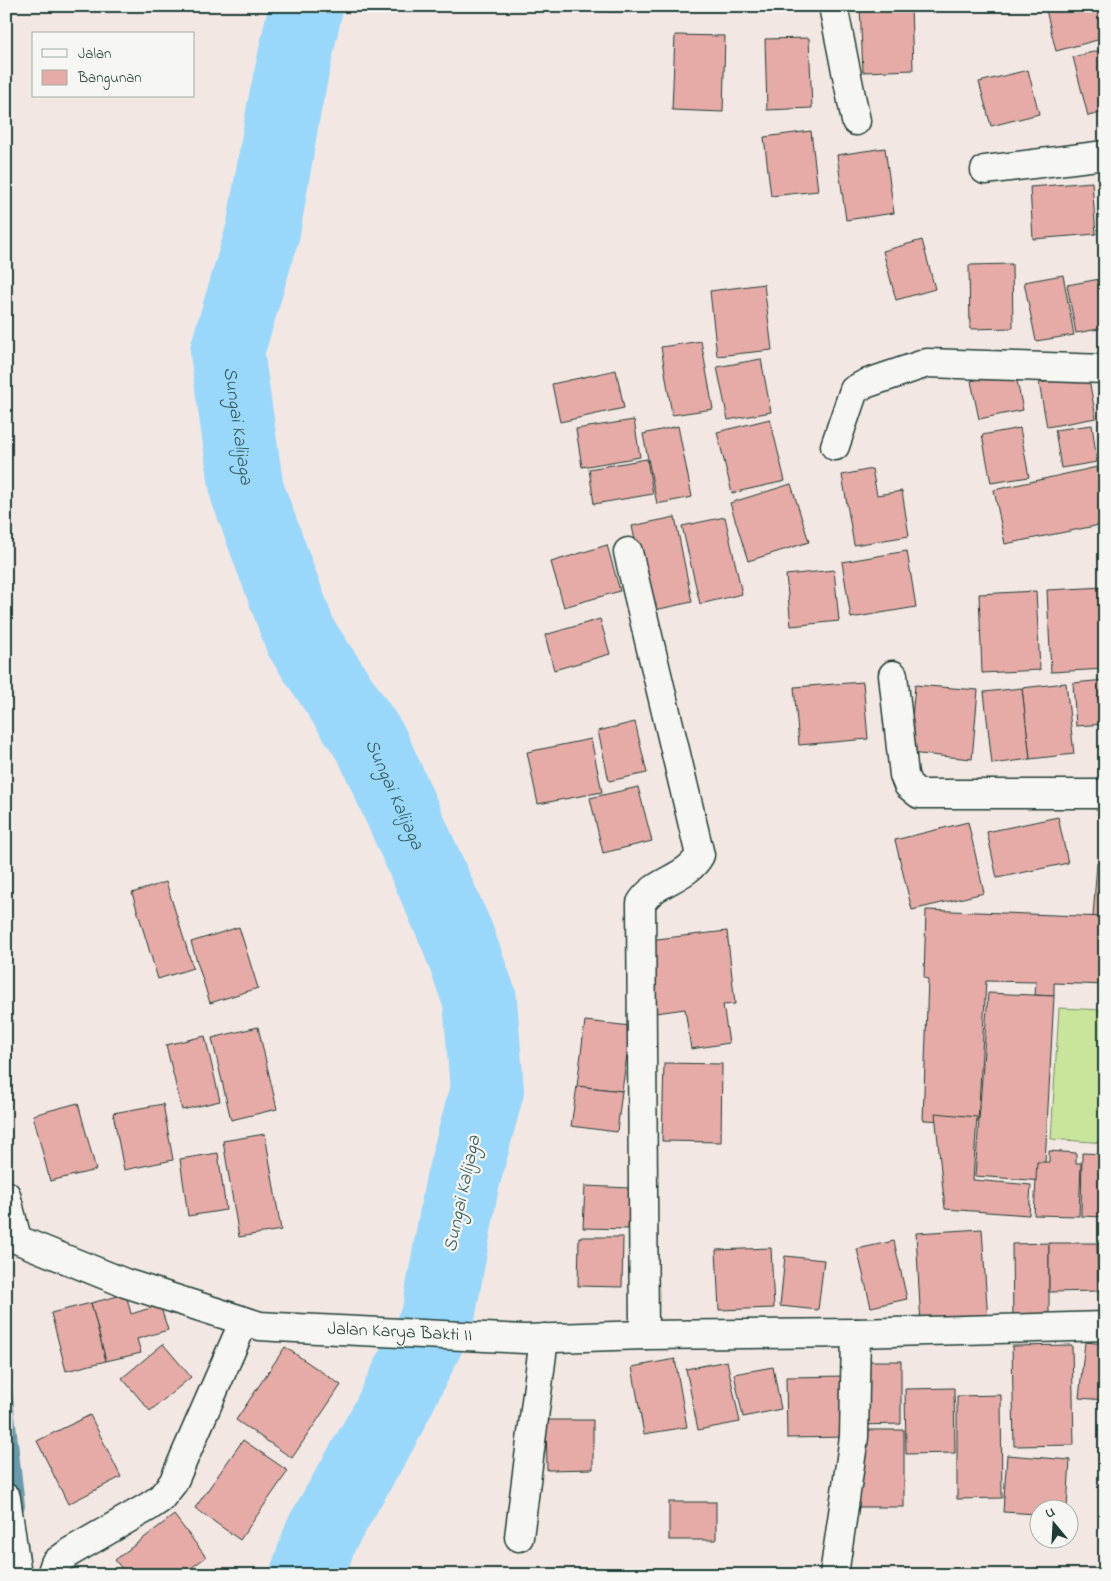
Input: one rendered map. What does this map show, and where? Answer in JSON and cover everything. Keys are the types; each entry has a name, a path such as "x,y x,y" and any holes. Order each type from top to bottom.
{"street":[{"path":"833,6 856,121"},
{"path":"985,170 1105,155"},
{"path":"835,446 854,390 865,384 928,363 1105,369"},
{"path":"628,552 700,855 696,863 686,871 652,890 641,903 644,1334"},
{"path":"894,675 904,775 908,785 919,794 1105,794"},
{"path":"6,1195 10,1237"},
{"name":"Jalan Karya Bakti II","path":"10,1237 125,1283 260,1326 534,1338 644,1334 856,1333 1105,1326"},
{"path":"51,1575 55,1563 70,1552 160,1499 173,1484 244,1321"},
{"path":"834,1575 854,1437 856,1333"},
{"path":"519,1537 534,1338"},
{"path":"6,1498 17,1575"}],"green space":[{"path":"1059,1008 1105,1010 1105,1143 1051,1139"}],"building":[{"path":"608,6 680,6 680,10 608,12"},
{"path":"860,6 911,6 913,70 863,72"},
{"path":"948,6 984,6 948,11"},
{"path":"1045,6 1105,6 1105,38 1056,51"},
{"path":"675,35 725,36 723,112 672,110"},
{"path":"809,38 812,108 767,110 765,39"},
{"path":"1105,49 1105,112 1088,116 1073,57"},
{"path":"1028,70 1039,114 991,126 979,82"},
{"path":"811,131 818,191 771,196 764,137"},
{"path":"885,148 894,213 846,220 837,155"},
{"path":"1092,182 1096,234 1033,239 1030,187"},
{"path":"922,240 935,289 896,300 883,251"},
{"path":"1012,264 1013,328 970,329 969,265"},
{"path":"1063,275 1074,335 1036,341 1024,282"},
{"path":"1105,278 1105,328 1076,333 1067,285"},
{"path":"764,284 772,350 717,356 710,291"},
{"path":"701,341 713,409 672,415 661,347"},
{"path":"761,359 771,412 728,420 717,367"},
{"path":"616,370 624,408 560,422 552,384"},
{"path":"1015,371 1023,410 979,419 971,381"},
{"path":"1088,374 1096,418 1047,427 1039,383"},
{"path":"770,419 785,481 732,493 717,432"},
{"path":"634,420 640,457 582,467 576,429"},
{"path":"1092,425 1097,462 1061,468 1055,430"},
{"path":"678,426 692,497 657,504 643,434"},
{"path":"1020,428 1029,477 991,483 982,435"},
{"path":"647,459 653,494 594,504 589,469"},
{"path":"1097,467 1105,503 1105,524 1005,544 994,490"},
{"path":"872,469 877,495 902,491 909,536 854,545 842,475"},
{"path":"791,484 809,542 748,561 730,503"},
{"path":"675,517 692,602 650,611 632,526"},
{"path":"725,517 742,594 700,604 682,526"},
{"path":"1104,528 1105,571 1101,571"},
{"path":"607,545 620,591 564,607 551,562"},
{"path":"907,551 916,607 851,618 842,562"},
{"path":"834,570 839,621 791,626 786,575"},
{"path":"1105,587 1105,669 1051,672 1047,590"},
{"path":"1036,591 1040,670 982,673 979,594"},
{"path":"600,619 610,654 554,670 545,635"},
{"path":"1105,680 1105,724 1076,726 1073,683"},
{"path":"863,682 868,739 799,745 794,687"},
{"path":"1066,683 1074,754 1030,759 1022,688"},
{"path":"915,685 978,690 972,759 909,753"},
{"path":"1022,688 1030,759 992,764 984,692"},
{"path":"635,722 647,773 609,781 598,731"},
{"path":"591,739 602,792 538,804 527,752"},
{"path":"638,787 652,841 603,853 590,798"},
{"path":"1058,817 1068,863 997,878 987,832"},
{"path":"968,822 984,893 912,910 895,840"},
{"path":"1097,863 1105,863 1105,931 1092,930"},
{"path":"166,882 193,968 158,979 132,893"},
{"path":"926,910 1105,917 1105,985 1054,983 1054,996 1035,995 1036,982 986,981 978,1122 923,1120 928,979 924,978"},
{"path":"239,927 258,988 210,1003 191,942"},
{"path":"727,931 735,1004 723,1005 729,1043 691,1049 685,1009 656,1013 648,940"},
{"path":"988,993 1054,996 1044,1181 975,1176"},
{"path":"585,1021 631,1026 622,1091 577,1086"},
{"path":"258,1027 277,1109 231,1120 212,1038"},
{"path":"205,1036 220,1101 182,1110 166,1045"},
{"path":"664,1063 722,1064 721,1142 662,1141"},
{"path":"577,1086 622,1091 617,1132 571,1126"},
{"path":"78,1103 96,1170 50,1181 33,1115"},
{"path":"163,1104 173,1160 124,1170 113,1113"},
{"path":"935,1113 977,1117 973,1180 1031,1185 1029,1215 945,1209"},
{"path":"265,1134 281,1230 239,1237 223,1141"},
{"path":"1049,1151 1076,1153 1076,1163 1081,1163 1079,1216 1034,1215 1037,1162 1049,1162"},
{"path":"218,1153 226,1210 188,1216 180,1159"},
{"path":"1082,1153 1105,1154 1105,1217 1081,1216"},
{"path":"585,1186 630,1188 628,1229 583,1228"},
{"path":"982,1229 988,1321 921,1325 916,1233"},
{"path":"579,1237 623,1237 622,1287 578,1286"},
{"path":"894,1241 907,1299 871,1307 857,1249"},
{"path":"1105,1242 1105,1305 1101,1305 1097,1243"},
{"path":"1049,1243 1049,1322 1013,1322 1012,1244"},
{"path":"1049,1243 1097,1243 1098,1291 1049,1292"},
{"path":"771,1248 774,1308 719,1310 716,1250"},
{"path":"785,1256 824,1260 818,1310 780,1306"},
{"path":"126,1294 131,1314 160,1305 168,1330 137,1339 141,1353 106,1361 91,1303"},
{"path":"91,1303 106,1361 66,1371 51,1313"},
{"path":"1085,1342 1105,1344 1105,1400 1079,1398"},
{"path":"163,1344 191,1377 150,1411 122,1378"},
{"path":"1072,1345 1074,1445 1014,1446 1012,1346"},
{"path":"285,1347 341,1385 292,1458 236,1420"},
{"path":"675,1359 687,1427 644,1434 632,1367"},
{"path":"727,1361 740,1422 698,1430 686,1369"},
{"path":"856,1361 901,1361 901,1424 857,1425"},
{"path":"773,1367 781,1409 743,1417 734,1374"},
{"path":"847,1376 847,1437 787,1438 786,1377"},
{"path":"954,1388 955,1453 906,1454 905,1389"},
{"path":"1001,1395 1002,1498 957,1499 957,1396"},
{"path":"1104,1403 1105,1441 1101,1441"},
{"path":"90,1415 121,1477 68,1504 37,1441"},
{"path":"546,1420 593,1420 593,1469 547,1470"},
{"path":"859,1430 904,1430 904,1507 859,1507"},
{"path":"243,1440 288,1471 240,1540 195,1508"},
{"path":"1007,1455 1070,1460 1068,1498 1028,1498 1028,1513 1003,1512"},
{"path":"669,1502 716,1502 716,1540 669,1540"},
{"path":"174,1515 206,1557 182,1575 127,1575 115,1560"}],"waterway":[{"name":"Sungai Kalijaga","path":"306,6 284,108 263,231 227,352 247,491 301,638 372,745 457,936 480,1000 487,1090 462,1184 438,1317 384,1426 321,1535 307,1575"},
{"path":"6,1389 19,1506"}]}
